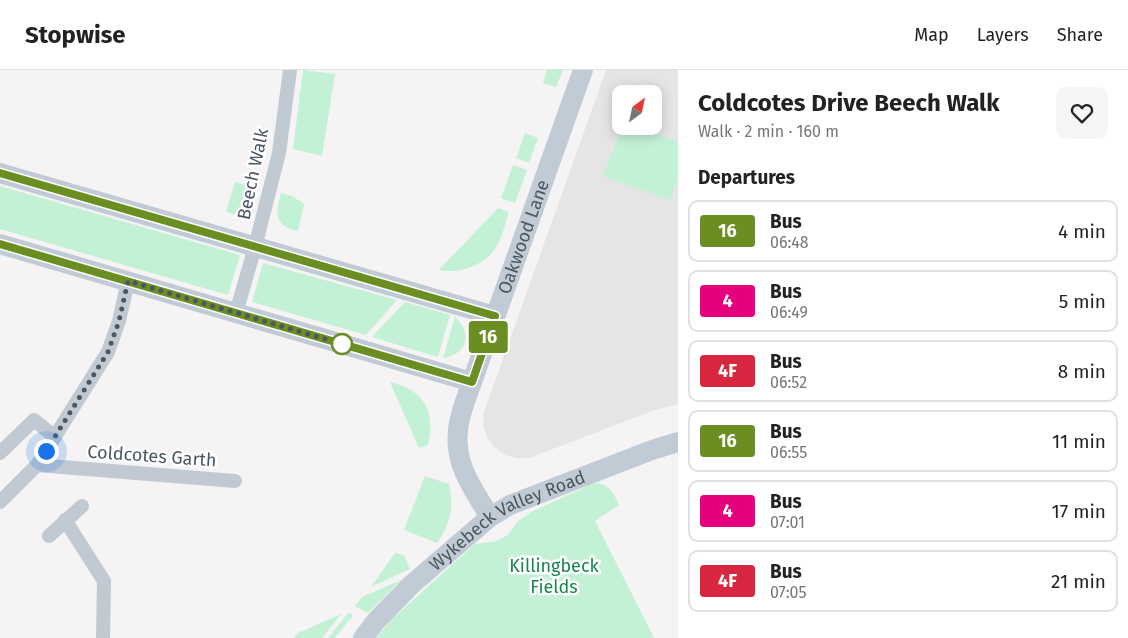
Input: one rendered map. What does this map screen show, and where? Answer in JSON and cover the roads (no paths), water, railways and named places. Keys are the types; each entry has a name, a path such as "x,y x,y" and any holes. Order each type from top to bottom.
{"street":[{"name":"Beech Walk","path":"236,313 279,153 290,70"},
{"name":"Oakwood Lane","path":"490,517 461,467 457,448 458,429 472,382 583,70"},
{"path":"0,173 495,316"},
{"path":"0,244 472,382"},
{"path":"0,502 37,465 108,352 119,321 128,281"},
{"path":"0,453 34,420 55,437"},
{"name":"Wykebeck Valley Road","path":"363,638 376,621 411,585 490,517 510,505 652,450 678,442"},
{"name":"Coldcotes Garth","path":"37,465 235,481"},
{"path":"49,536 82,506"},
{"path":"66,520 104,581 103,638"}],"park label":[{"name":"Killingbeck Fields","path":"554,576"}]}
